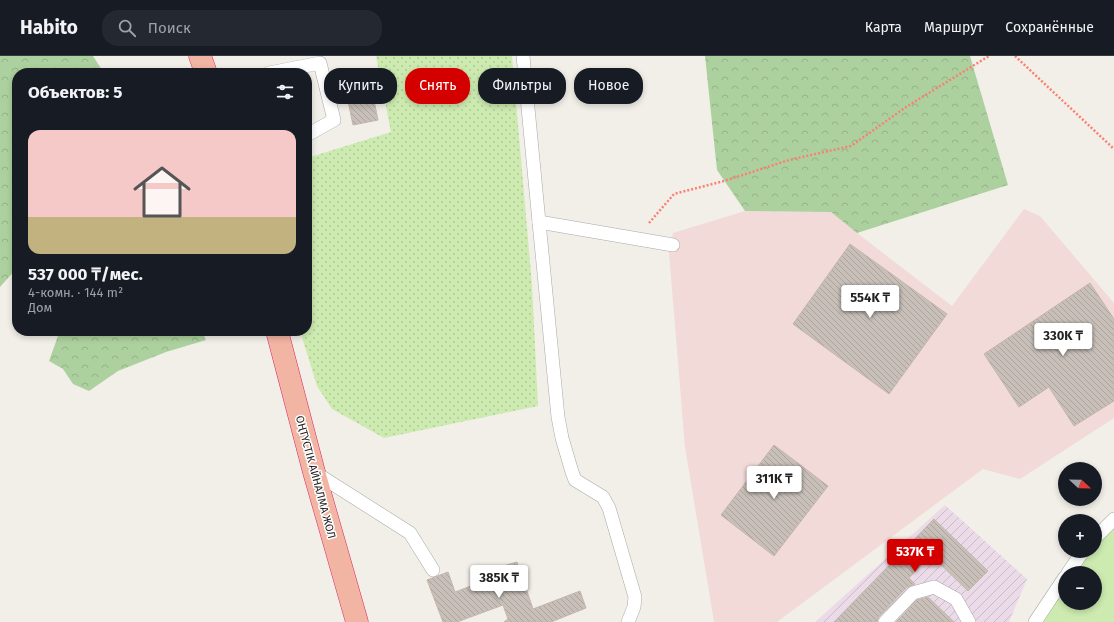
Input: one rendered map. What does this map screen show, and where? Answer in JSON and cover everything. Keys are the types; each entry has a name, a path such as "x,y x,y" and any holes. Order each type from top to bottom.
{"highway":[{"name":"ОҢТҮСТІК АЙНАЛМА ЖОЛ","path":"278,336 314,472 357,622"}],"lane":[{"path":"523,56 558,417 562,438 575,480 603,497 610,508 635,597 634,607 628,622"},
{"path":"294,68 320,63 334,120 312,132"},
{"path":"539,222 673,246"},
{"path":"314,472 410,533 433,570"},
{"path":"1102,531 1114,519"},
{"path":"885,622 913,593 934,587 956,599 969,622"},
{"path":"1034,622 1058,587"}],"path":[{"path":"635,239 674,194 724,182 789,160 851,146 906,107 989,56"},
{"path":"1014,56 1114,149"}],"shaded area":[{"path":"1024,209 1040,216 1114,303 1114,418 1020,479 983,469 777,622 714,622 685,447 669,253 673,233 745,211 832,212 952,306"},
{"path":"945,505 1027,579 1009,622 815,622"}],"green space":[{"path":"0,56 93,56 101,68 12,68 12,274 0,287"},
{"path":"376,56 512,56 513,68 478,68 478,104 516,104 532,285 538,406 384,438 332,409 317,386 302,336 312,336 312,156 391,132 385,104 397,104 397,68 378,68"},
{"path":"705,56 970,56 1008,185 857,233 831,212 745,211 717,170"},
{"path":"58,336 204,336 206,340 166,352 118,371 89,391 73,384 63,369 49,361"},
{"path":"1114,523 1114,622 1043,622 1058,599 1058,610 1102,610 1102,566 1078,566 1084,558 1102,558 1102,535"}],"building":[{"path":"349,104 375,104 378,120 353,125"},
{"path":"850,244 947,314 889,394 793,324"},
{"path":"1090,283 1114,319 1114,401 1074,426 1049,387 1019,407 984,354"},
{"path":"774,445 828,486 774,556 721,515"},
{"path":"934,519 988,571 968,591 931,555 909,578 915,584 907,587 879,616 877,622 834,622"},
{"path":"517,562 533,609 580,591 586,608 551,622 504,622 508,619 503,605 457,622 443,622 427,580 448,572 455,592 500,575 497,568"},
{"path":"928,597 954,622 896,622 917,600"}]}
